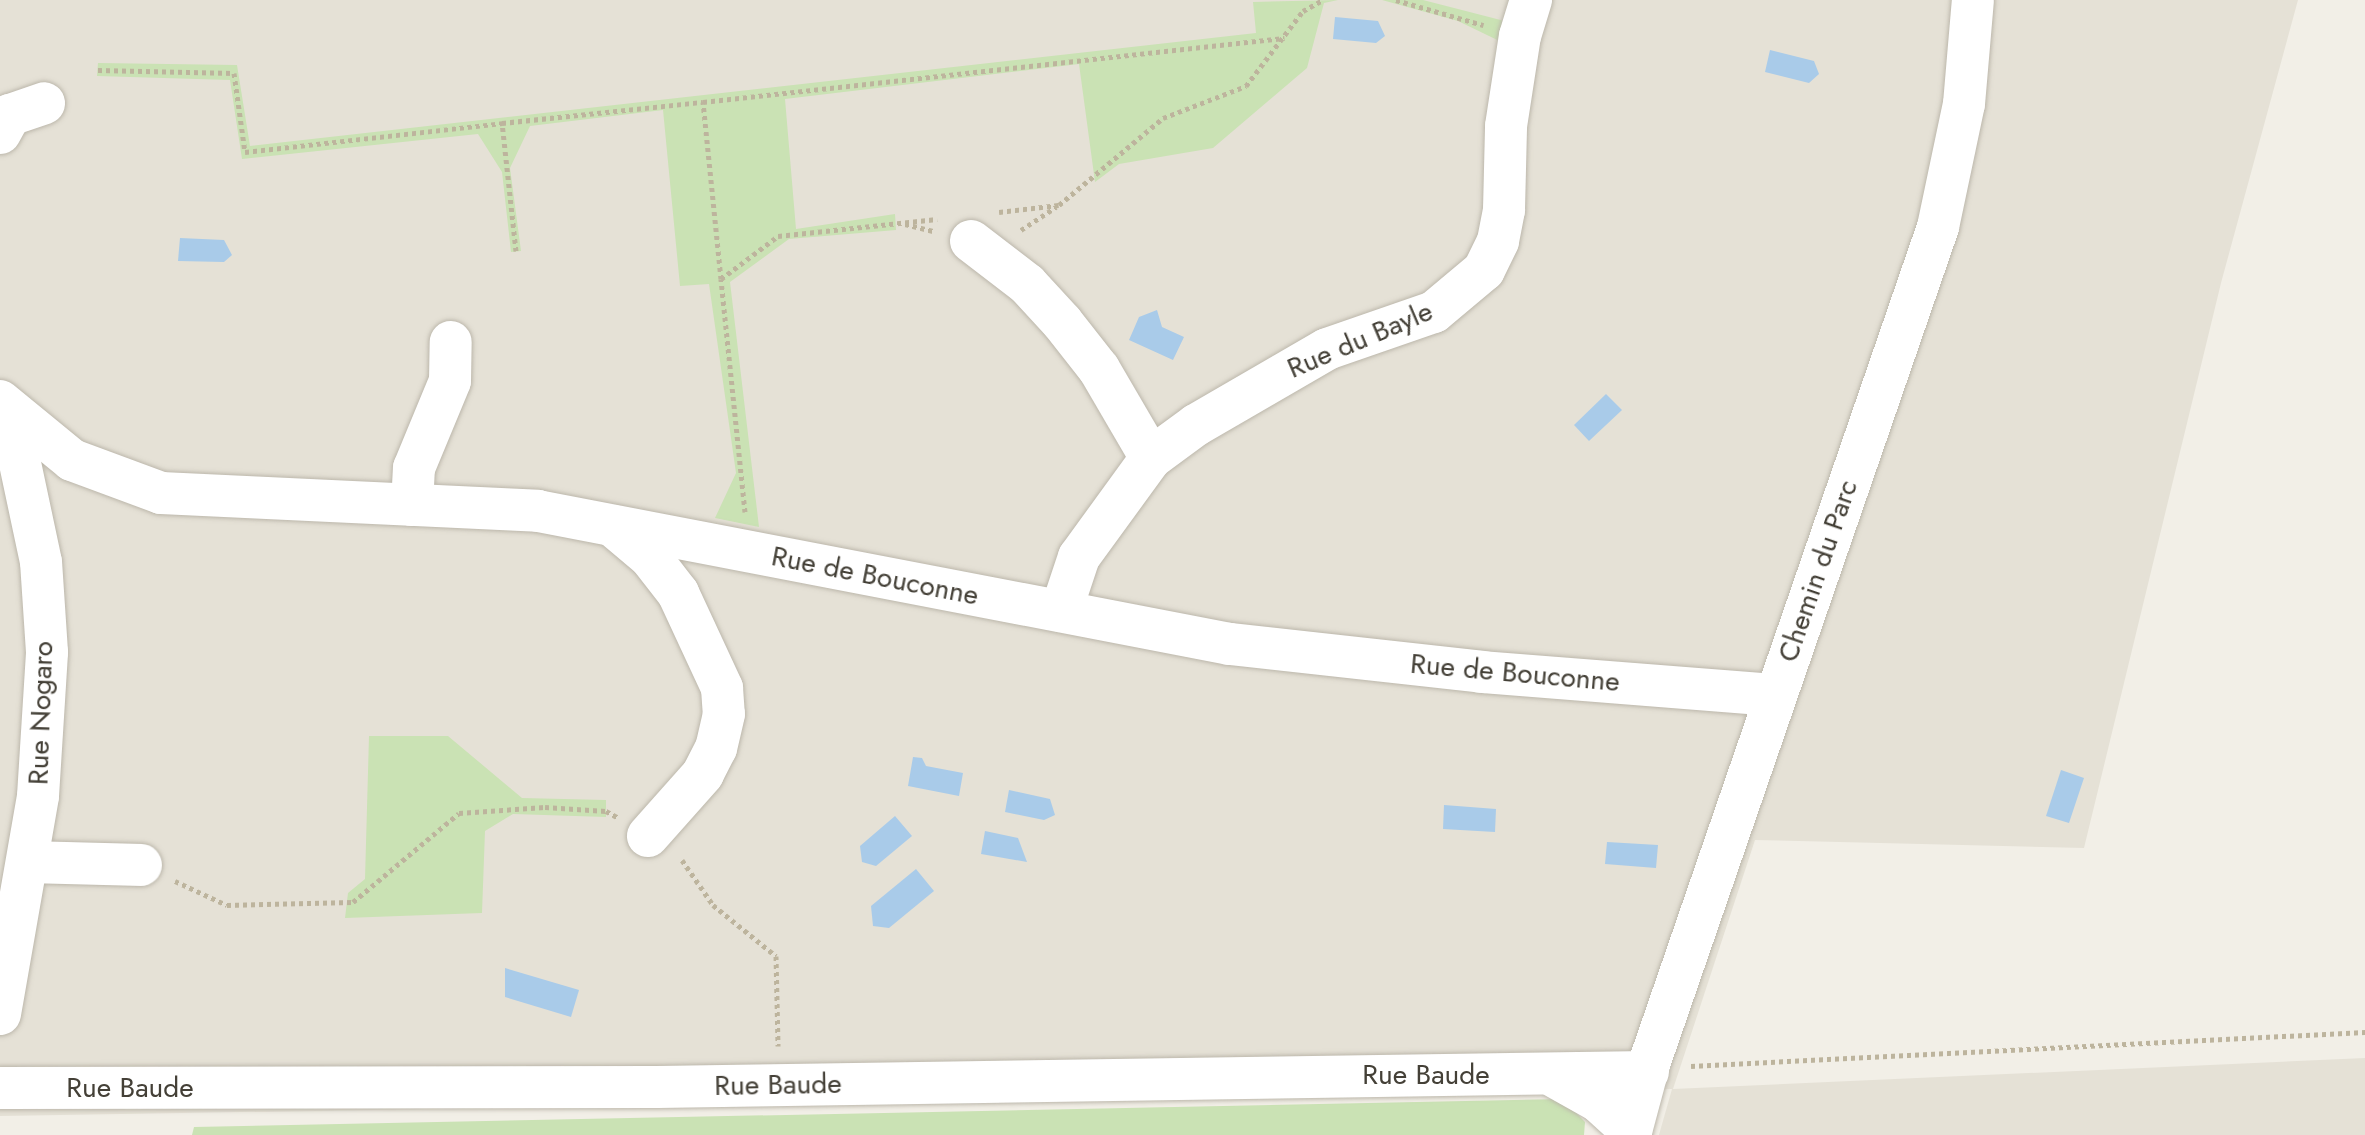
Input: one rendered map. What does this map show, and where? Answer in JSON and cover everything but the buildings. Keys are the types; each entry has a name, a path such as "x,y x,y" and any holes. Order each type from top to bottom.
{"street":[{"name":"Chemin du Parc","path":"1631,1133 1649,1068 1775,695 1938,227 1964,104 1973,0"},
{"name":"Rue du Bayle","path":"1061,611 1079,557 1151,458 1196,425 1327,349 1434,312 1484,270 1498,241 1504,210 1506,126 1525,18"},
{"path":"0,133 10,115 44,103"},
{"path":"971,241 1027,284 1062,322 1099,369 1151,458"},
{"path":"412,505 414,468 450,381 451,342"},
{"name":"Rue de Bouconne","path":"4,406 72,460 161,493 538,511 1315,656 1775,695"},
{"name":"Rue Nogaro","path":"0,1014 29,862 45,721 47,652 41,562 4,406"},
{"path":"609,523 650,557 678,593 722,688 724,714 716,748 703,774 648,836"},
{"path":"29,862 141,865"},
{"name":"Rue Baude","path":"0,1088 778,1084 1456,1073 1555,1077 1649,1068"},
{"name":"Rue Baude","path":"1555,1077 1598,1101 1631,1133"}],"path":[{"path":"1396,0 1525,18"},
{"path":"98,70 234,73 245,152 1285,37"},
{"path":"703,102 721,279"},
{"path":"502,123 516,251"},
{"path":"141,865 227,905 353,902 459,813 496,806 606,811 686,863 713,905 776,956 778,1084"},
{"path":"1649,1068 2365,1032"}],"shaded area":[{"path":"0,0 2298,0 2221,283 2084,848 1755,840 1673,1089 2365,1058 2365,1135 1659,1135 1672,1089 0,1116"}],"green space":[{"path":"1338,0 1324,3 1307,68 1213,148 1119,164 1095,182 1079,64 785,99 796,229 895,214 896,230 789,239 730,282 759,527 715,518 736,473 709,284 680,286 663,110 530,126 510,168 521,251 511,252 502,172 478,134 242,159 230,80 97,76 98,63 237,65 250,146 1256,33 1253,2"},
{"path":"1382,0 1423,0 1524,26 1518,50 1458,21"},
{"path":"369,736 448,736 522,798 606,800 606,817 513,814 485,831 482,913 345,918 348,893 365,879"},
{"path":"1563,1099 1585,1122 1584,1135 192,1135 194,1127"}],"water":[{"path":"1335,17 1378,21 1385,36 1376,43 1333,39"},
{"path":"1770,50 1814,61 1819,74 1809,83 1765,72"},
{"path":"180,238 224,240 232,255 224,262 178,261"},
{"path":"1157,310 1162,327 1184,337 1173,360 1129,340 1139,317"},
{"path":"1606,394 1622,410 1589,441 1574,425"},
{"path":"913,757 922,758 926,766 963,773 959,796 908,786"},
{"path":"2061,770 2084,778 2069,823 2046,816"},
{"path":"1009,790 1050,799 1055,815 1044,820 1005,812"},
{"path":"1444,805 1496,809 1495,832 1443,829"},
{"path":"895,816 912,836 876,866 862,862 860,846"},
{"path":"985,831 1018,838 1027,862 981,854"},
{"path":"1607,842 1658,845 1656,868 1605,864"},
{"path":"916,869 934,891 889,928 873,926 871,906"},
{"path":"505,968 579,990 571,1017 505,997"}]}
